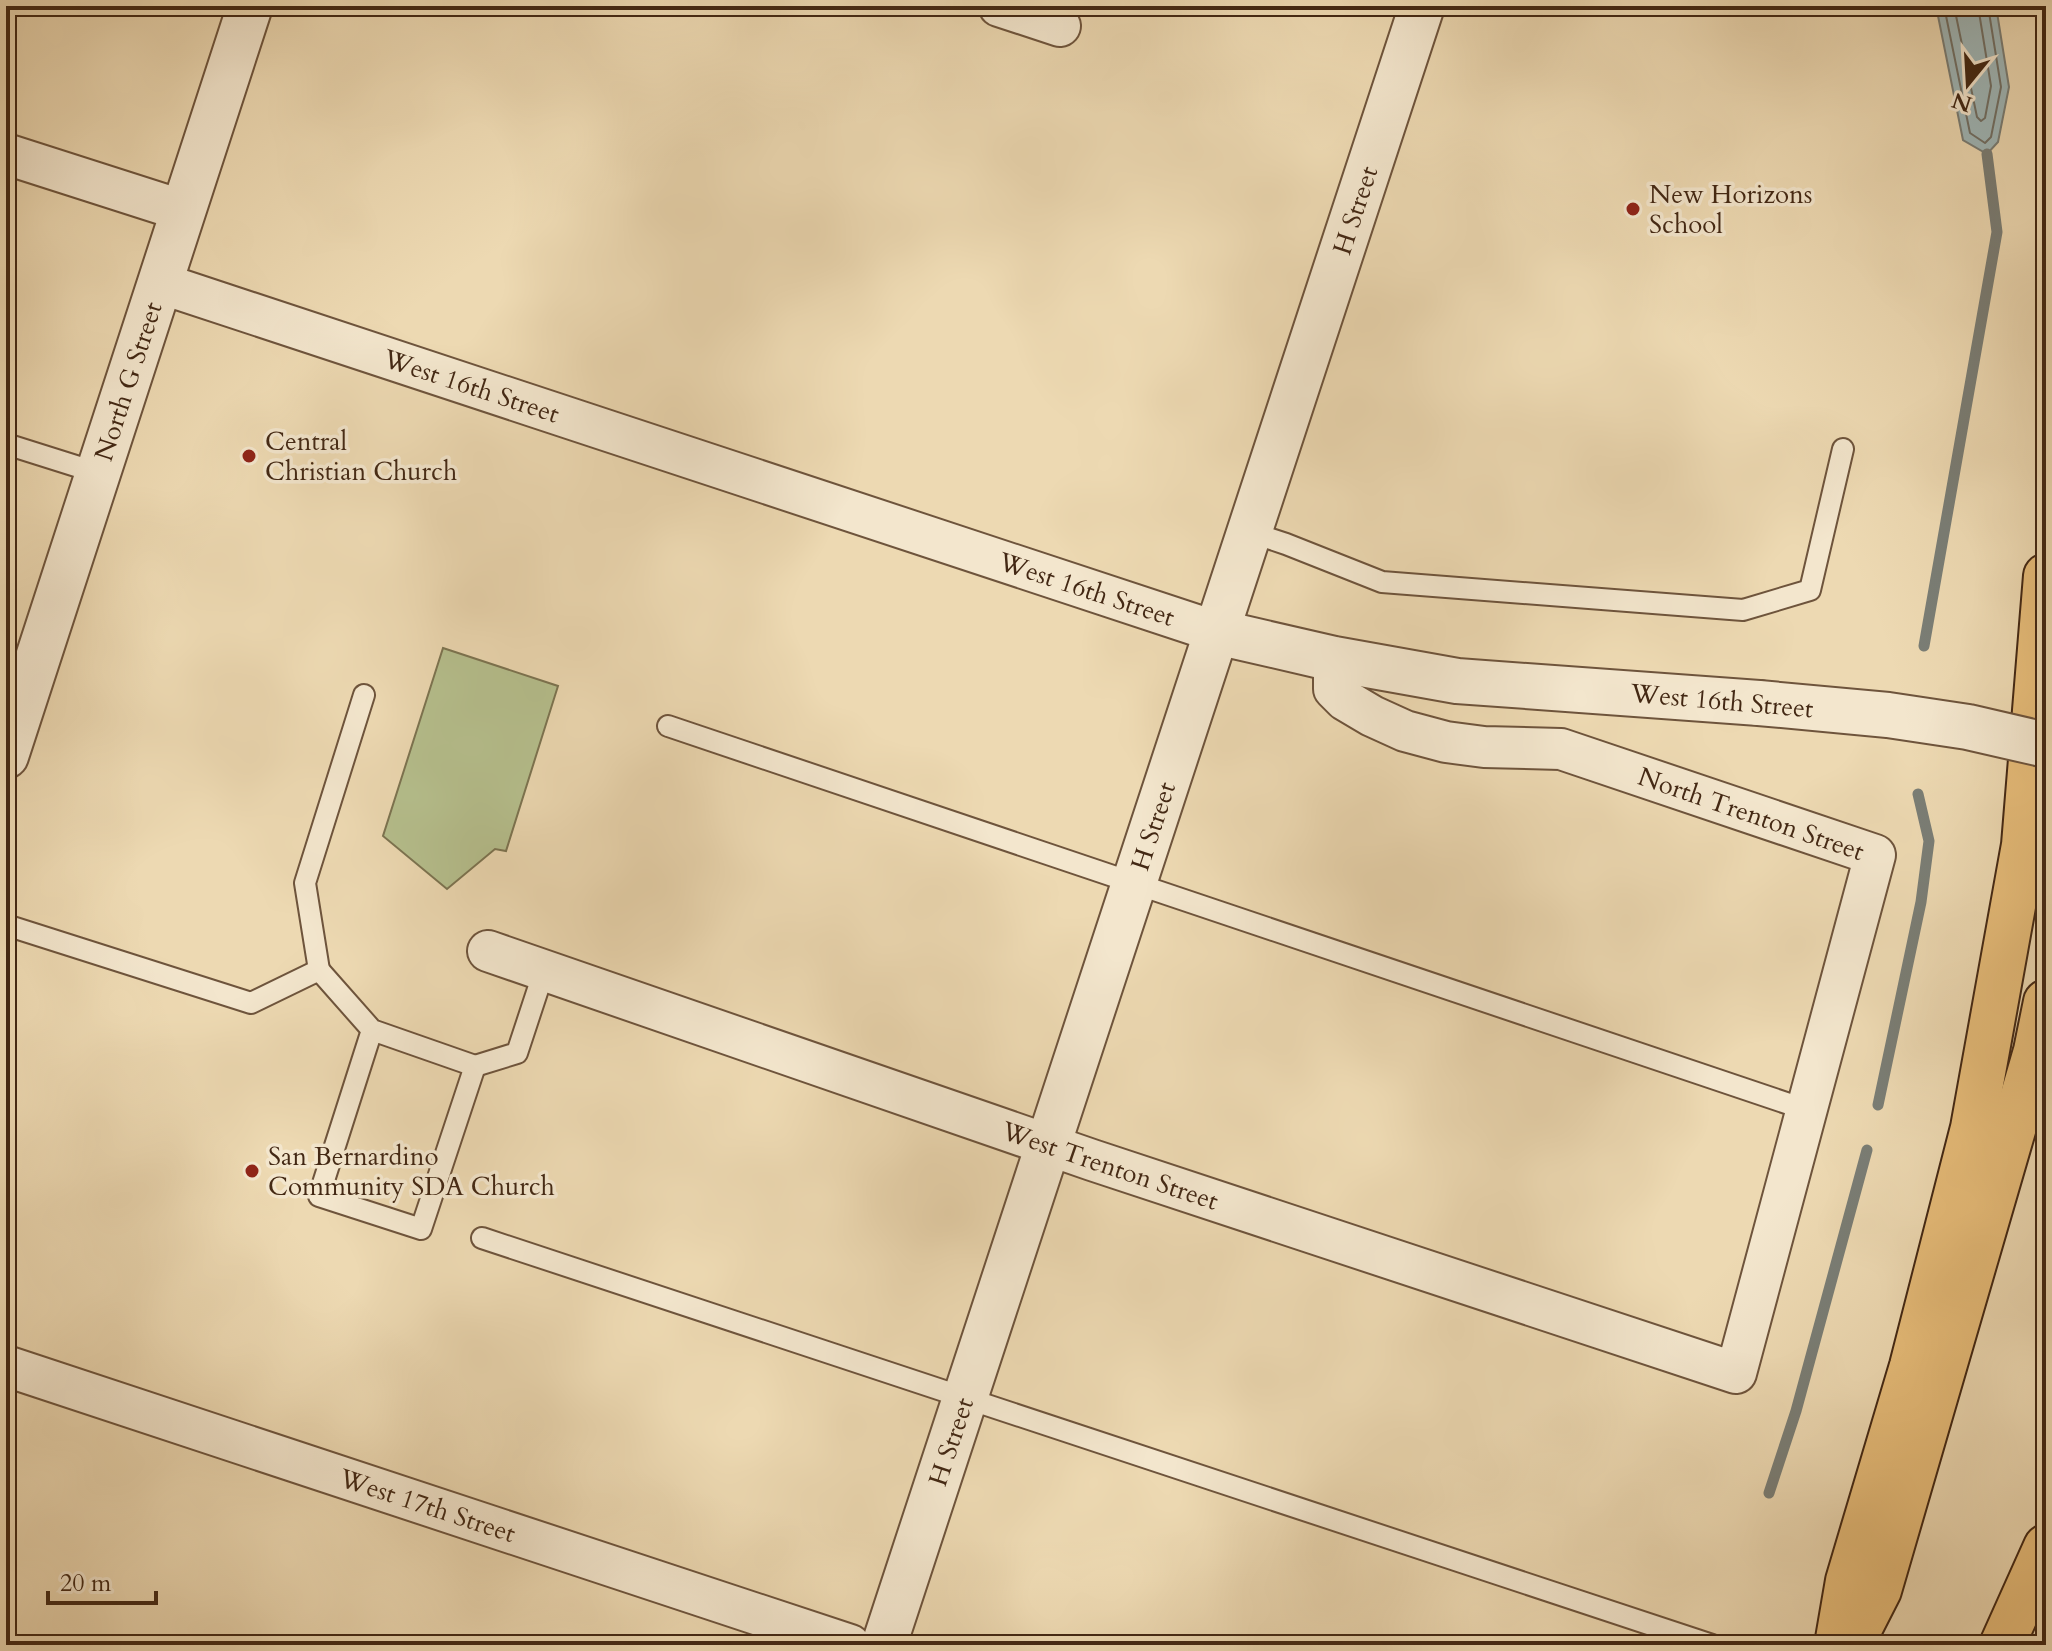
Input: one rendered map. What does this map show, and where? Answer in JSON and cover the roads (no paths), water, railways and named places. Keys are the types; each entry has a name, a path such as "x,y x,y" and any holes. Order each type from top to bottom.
{"highway":[{"path":"1837,1645 1848,1581 1912,1366 1973,1128 2024,845 2046,576"},
{"path":"1851,1645 1879,1590 2036,1051 2046,1002"},
{"path":"2002,1645 2046,1547"}],"street":[{"name":"North G Street","path":"7,748 250,6"},
{"path":"999,6 1060,26"},
{"name":"H Street","path":"884,1645 1422,6"},
{"path":"6,154 184,211"},
{"name":"West 16th Street","path":"160,283 1217,632 1334,659 1457,681 1888,715 1968,727 2046,745"},
{"name":"North Trenton Street","path":"1334,659 1334,689 1345,700 1372,716 1405,731 1446,742 1484,747 1561,749 1875,855 1736,1373"},
{"name":"West Trenton Street","path":"488,951 1048,1145 1736,1373"},
{"name":"West 17th Street","path":"6,1366 850,1645"}],"lane":[{"path":"6,444 98,473"},
{"path":"1250,532 1382,582 1743,610 1810,590 1843,449"},
{"path":"364,695 305,883 319,970 372,1030 475,1066 517,1053 544,971"},
{"path":"668,726 1807,1110"},
{"path":"6,925 251,1003 319,970"},
{"path":"372,1030 319,1196 421,1229 475,1066"},
{"path":"482,1238 1712,1645"}],"water":[{"path":"1936,6 1996,6 2009,87 1998,142 1987,154 1963,140"}],"waterway":[{"path":"1924,646 1997,232 1987,154"},
{"path":"1878,1105 1921,902 1929,841 1918,794"},
{"path":"1769,1493 1796,1411 1867,1150"}],"place":[{"name":"New Horizons School","path":"1633,209"},
{"name":"Central Christian Church","path":"249,456"},
{"name":"San Bernardino Community SDA Church","path":"252,1171"}]}
